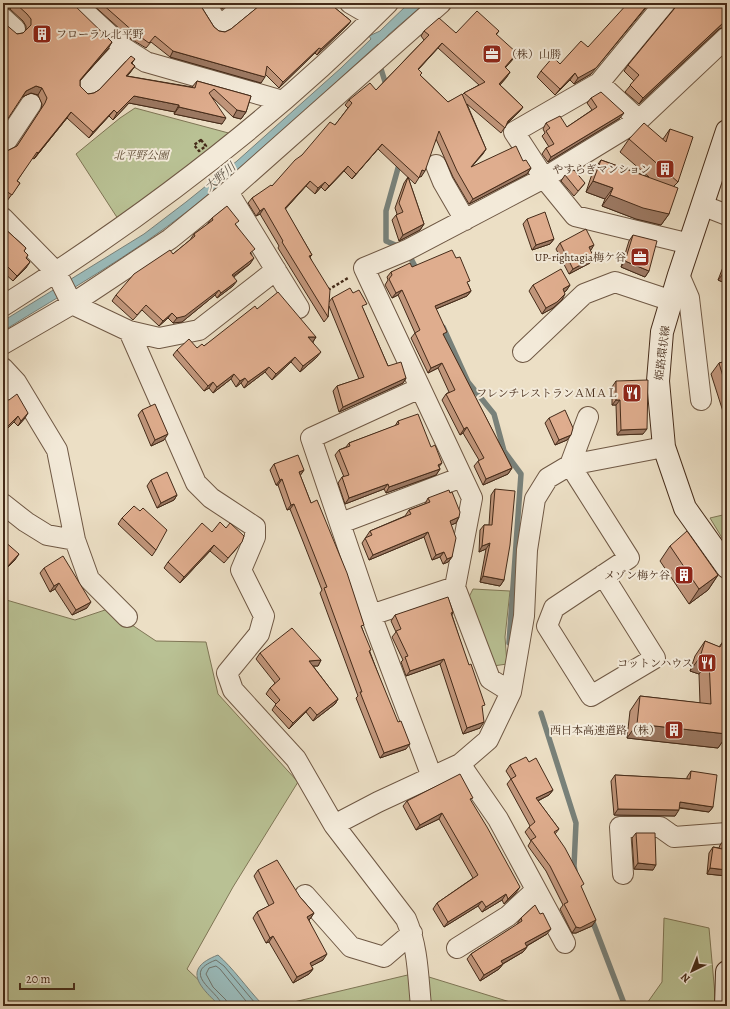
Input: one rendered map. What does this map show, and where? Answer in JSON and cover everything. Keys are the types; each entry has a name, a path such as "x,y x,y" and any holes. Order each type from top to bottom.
{"main road":[{"name":"姫路環状線","path":"727,131 704,206 679,275 662,332 658,380 664,447 685,508 727,567"},
{"path":"726,1006 727,972"}],"street":[{"path":"75,3 124,48 146,62 283,101"},
{"path":"204,3 220,26 247,3"},
{"path":"350,3 374,17"},
{"path":"3,306 56,272 227,149 283,101 388,3"},
{"path":"3,344 72,304 170,239 228,192 441,3"},
{"path":"665,3 599,83 514,132 544,178 576,216 690,244"},
{"path":"511,692 490,679 455,587 472,498 364,268 407,250 544,178 639,120 727,37"},
{"path":"86,90 124,48"},
{"path":"599,83 639,120"},
{"path":"3,146 31,104"},
{"path":"436,165 443,182 465,220"},
{"path":"228,192 299,308"},
{"path":"704,206 727,215"},
{"path":"3,218 56,272 72,304 129,331 159,338 199,330 276,270"},
{"path":"679,275 689,298 701,400"},
{"path":"523,352 584,294 616,282 672,301"},
{"path":"129,331 196,483 211,498 255,527 255,537 241,570 264,616 259,634 237,658 227,673 233,690 296,758 334,825 406,919 412,933 418,964 421,1006"},
{"path":"7,381 57,450 75,540 89,579 127,617"},
{"path":"420,388 311,438 371,614 432,777"},
{"path":"570,465 588,417"},
{"path":"334,825 378,802 460,764 488,740 511,692 524,616 527,550 535,499 548,478 570,465 664,447"},
{"path":"570,465 629,558 579,591 554,608 548,626 591,696 655,658 603,575"},
{"path":"341,523 462,477"},
{"path":"3,504 26,522 47,535 75,540"},
{"path":"371,614 455,587"},
{"path":"460,764 498,819 565,943"},
{"path":"624,874 620,827 660,827 674,837 727,833"},
{"path":"457,948 508,916 536,890"},
{"path":"305,895 351,947 384,957 412,933"}],"path":[{"path":"325,292 364,268"}],"green space":[{"name":"北平野公園","path":"135,108 236,135 120,222 76,154 120,118"},
{"path":"727,514 727,546 710,518"},
{"path":"473,589 510,591 505,637 507,664 493,666 468,599"},
{"path":"3,599 75,620 108,609 156,641 206,642 218,694 298,782 233,887 187,969 226,1006 3,1006"},
{"path":"664,918 709,928 716,1006 645,1006 662,982"},
{"path":"416,973 523,1006 277,1006"}],"water":[{"name":"大野川","path":"409,3 425,3 388,35 380,46 378,44 261,149 189,210 167,227 121,258 3,331 3,321 144,234 237,161 341,68 371,39 369,36 380,31"},
{"path":"218,955 261,1003 259,1006 220,1006 206,992 198,979 197,972 200,966 207,960"}],"building":[{"path":"15,3 72,3 112,42 80,80 80,86 88,94 99,90 131,56 135,59 131,63 135,66 126,76 195,88 197,81 251,96 246,112 237,110 214,89 209,93 226,118 179,107 179,105 134,96 117,113 114,110 93,132 71,112 38,153 37,152 17,181 20,183 12,195 3,189 3,149 7,151 17,146 47,98 42,88 36,86 26,91 3,126 3,22 17,34 23,33 31,25 31,19"},
{"path":"101,3 199,3 214,27 219,31 225,32 231,29 259,6 260,3 329,3 351,21 321,49 319,48 283,82 267,66 265,77 173,51 155,36 149,43 135,33"},
{"path":"628,3 649,3 596,68 578,78 575,73 560,89 541,71 553,57 560,64 581,41 588,47"},
{"path":"679,3 722,3 723,6 727,8 727,21 724,22 643,98 630,85 639,75 628,65"},
{"path":"477,11 499,31 496,34 517,53 505,67 510,72 499,84 523,107 508,121 505,128 464,93 485,82 442,43 418,69 422,73 420,75 448,102 462,94 486,149 471,167 516,146 523,161 526,160 531,168 473,199 457,171 439,131 425,171 422,170 419,178 382,144 356,174 348,166 329,186 325,182 318,188 310,181 285,208 312,255 309,256 330,290 328,317 282,242 283,241 264,208 260,211 252,198 271,185 272,186 295,160 302,155 330,122 335,125 352,103 349,100 370,83 376,90 429,35 424,31 439,18 456,33"},
{"path":"601,92 624,113 551,157 546,148 554,144 546,131 550,128 546,123 560,116 567,127 597,107 591,98"},
{"path":"644,123 666,142 670,129 693,137 678,182 629,139"},
{"path":"601,160 678,188 669,214 643,208 610,195 613,188 593,181"},
{"path":"574,170 585,183 578,191 565,175"},
{"path":"408,177 424,224 403,235 396,215 403,212 399,203"},
{"path":"227,206 239,221 235,224 255,249 250,253 254,258 232,275 237,281 221,293 219,290 185,316 177,318 172,313 163,321 146,305 137,315 116,295 134,274 170,250 173,254"},
{"path":"545,212 554,239 536,245 527,219"},
{"path":"3,227 26,248 24,251 28,255 26,258 30,262 17,276 4,263 3,264"},
{"path":"586,229 594,245 589,247 594,258 573,269 560,243"},
{"path":"633,235 657,241 649,271 625,261"},
{"path":"452,250 456,258 460,257 470,281 467,282 471,291 435,306 447,332 443,334 512,468 486,479 478,461 484,458 467,427 464,429 446,394 455,390 442,363 431,368 415,333 420,330 402,290 396,293 389,279 392,275 391,272 410,263 412,267"},
{"path":"727,261 727,277 722,275"},
{"path":"561,269 570,285 563,289 565,294 557,302 546,308 533,285"},
{"path":"350,288 353,293 359,290 367,304 362,306 388,366 401,362 406,378 343,407 337,386 364,377 332,298"},
{"path":"278,292 316,337 308,337 321,352 303,366 295,357 276,374 269,367 248,382 245,378 240,381 234,374 217,387 213,382 208,386 177,350 189,339 197,348 202,344 204,346 255,306 257,309"},
{"path":"727,361 727,390 719,363"},
{"path":"648,380 647,429 621,430 620,400 616,400 616,381"},
{"path":"17,394 28,413 21,421 18,416 3,431 3,399 9,400"},
{"path":"155,404 168,434 155,440 142,410"},
{"path":"565,410 573,428 571,435 559,440 549,418"},
{"path":"418,414 431,447 435,445 442,463 438,465 440,469 389,487 388,484 349,498 342,477 349,475 339,450 350,446 349,443 399,424 398,421"},
{"path":"298,455 304,470 299,472 311,503 317,500 347,573 364,625 361,626 371,650 369,651 398,722 401,721 410,744 384,753 360,692 362,692 324,588 327,587 294,504 291,505 282,479 280,480 274,464"},
{"path":"167,472 177,495 161,503 151,480"},
{"path":"495,489 515,491 510,545 504,580 483,576 490,543 482,546 484,525 492,525"},
{"path":"449,490 450,493 452,492 460,512 459,517 450,521 456,538 452,557 447,559 444,552 436,555 428,532 373,555 365,538 372,535 370,531 411,514 409,510 430,502 428,498"},
{"path":"134,506 140,511 143,508 167,530 156,550 122,518"},
{"path":"220,522 226,528 230,523 244,536 242,542 228,558 214,545 184,577 168,562 202,523 212,532"},
{"path":"687,531 718,575 699,589 670,546"},
{"path":"3,540 19,554 7,567 3,563"},
{"path":"63,556 91,602 76,610 59,583 54,586 44,568"},
{"path":"448,597 453,612 451,613 485,705 482,706 484,722 467,728 444,659 410,671 405,657 408,656 396,631 401,629 395,615"},
{"path":"292,628 321,660 309,661 338,699 317,715 310,707 293,723 275,705 280,700 270,688 280,679 260,653"},
{"path":"724,640 727,641 727,734 637,724 640,696 711,704 709,660 700,657 705,641 720,647"},
{"path":"526,757 529,762 536,758 553,790 536,798 559,829 554,832 565,848 584,884 581,886 596,920 580,928 576,927 564,904 568,902 550,866 531,840 536,837 529,827 535,822 511,779 516,776 510,765"},
{"path":"691,771 717,775 713,807 680,802 679,810 618,809 615,775 690,779"},
{"path":"460,774 473,798 470,799 520,887 508,899 506,894 486,907 482,901 448,922 437,903 478,875 442,813 420,825 407,801"},
{"path":"636,833 655,833 656,865 638,863"},
{"path":"724,840 727,840 727,870 710,868 713,847 722,849"},
{"path":"277,860 300,897 314,913 307,917 327,954 310,963 313,969 297,977 273,936 270,938 257,912 274,903 258,870"},
{"path":"535,905 540,914 543,913 551,929 525,943 527,947 501,961 503,964 484,975 471,954 522,921 521,918"}],"waterway":[{"path":"381,69 387,88"},
{"path":"400,161 386,211 386,241 400,247"},
{"path":"408,253 418,272"},
{"path":"443,327 468,382 494,414 504,451 521,474 509,643"},
{"path":"541,713 576,823 575,871"},
{"path":"591,917 625,1006"}],"place":[{"name":"フローラル北平野","path":"42,34"},
{"name":"（株）山勝","path":"492,54"},
{"name":"やすらぎマンション","path":"665,169"},
{"name":"UP-rightagia梅ケ谷","path":"640,257"},
{"name":"フレンチレストランＡＭＡＬ","path":"632,393"},
{"name":"メゾン梅ケ谷","path":"684,575"},
{"name":"コットンハウス","path":"707,663"},
{"name":"西日本高速道路（株）","path":"674,730"}]}
